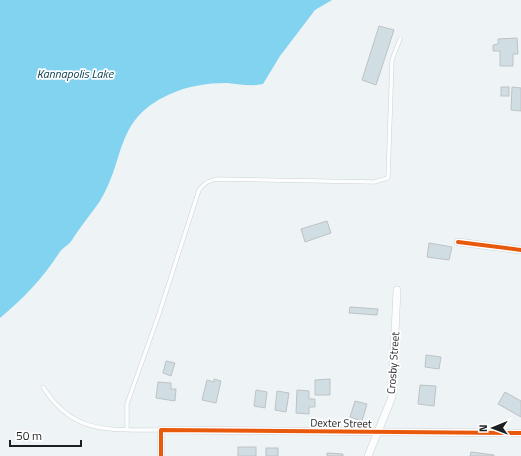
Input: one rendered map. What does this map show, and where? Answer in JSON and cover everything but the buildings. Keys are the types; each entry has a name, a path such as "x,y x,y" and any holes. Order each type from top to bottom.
{"street":[{"path":"458,242 521,250"},
{"name":"Crosby Street","path":"368,456 392,397 397,290"},
{"path":"161,430 161,456"},
{"name":"Dexter Street","path":"161,430 521,433"}],"lane":[{"path":"127,429 126,414 129,397 159,314 199,190 203,185 218,178 374,182 388,178 392,60 400,39"},
{"path":"43,387 52,401 74,420 96,427 161,430"}],"water":[{"name":"Kannapolis Lake","path":"0,0 332,0 315,10 280,56 263,84 249,85 219,83 189,87 168,95 151,105 138,116 130,128 108,185 100,201 78,230 71,242 60,251 40,279 0,318"}],"cycle path":[{"path":"458,242 521,250"},
{"path":"161,456 161,430 521,433"}]}
